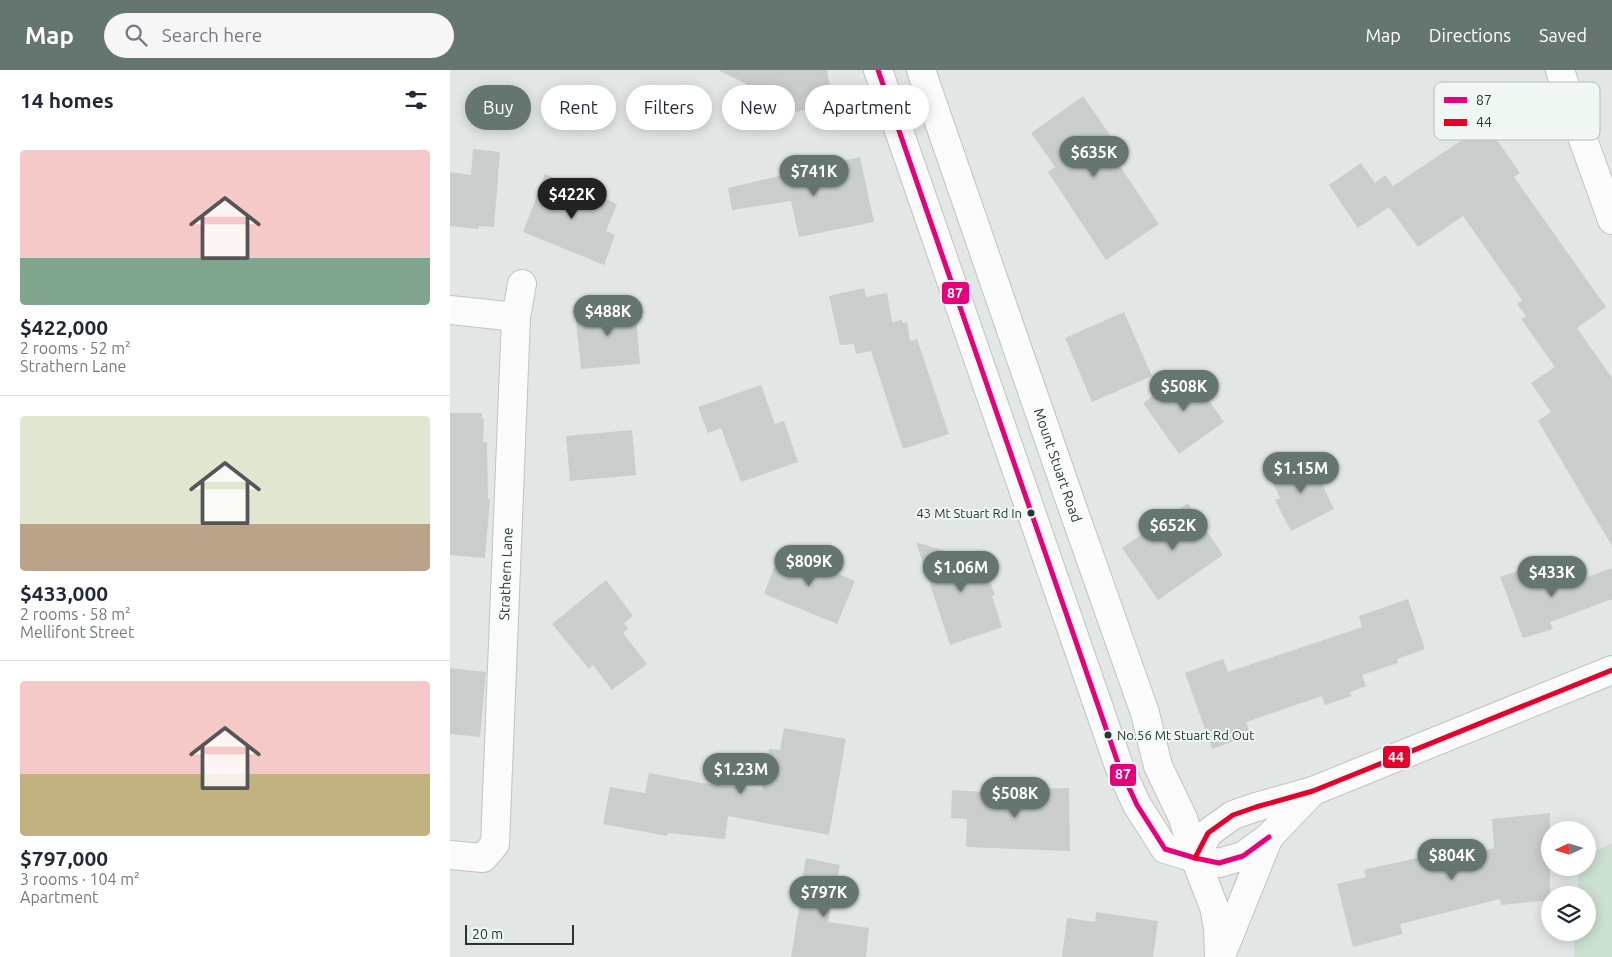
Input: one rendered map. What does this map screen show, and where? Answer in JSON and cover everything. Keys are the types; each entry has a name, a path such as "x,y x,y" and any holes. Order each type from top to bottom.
{"street":[{"path":"878,70 1119,766 1137,805 1165,849 1195,858 1219,862 1243,856 1269,837 1313,792"},
{"name":"Mount Stuart Road","path":"921,70 1145,713 1158,766 1183,818 1195,858 1214,907 1220,957"},
{"path":"1560,70 1564,82"},
{"path":"1583,140 1612,220"},
{"name":"Strathern Lane","path":"450,855 483,858 495,844 516,317 522,284"},
{"path":"450,310 516,317"},
{"path":"1195,858 1208,833 1233,815 1313,792 1338,780 1612,670"},
{"path":"1220,957 1252,874 1269,837"}],"green space":[{"path":"1612,843 1612,957 1574,957 1575,941 1596,941 1596,886 1578,886 1578,876 1596,876 1596,850"}],"building":[{"path":"718,70 827,70 830,85 805,85 805,110 795,112 795,85 748,85"},
{"path":"1083,96 1121,151 1113,156 1159,224 1106,260 1048,172 1055,167 1031,133"},
{"path":"1462,140 1497,140 1520,173 1514,177 1606,307 1577,328 1612,378 1612,546 1538,421 1551,412 1531,383 1555,367 1521,319 1526,316 1517,304 1522,300 1463,216 1418,247 1389,207 1358,228 1329,185 1361,163 1375,183 1385,175 1393,186"},
{"path":"473,149 500,152 494,227 479,226 478,229 450,226 450,172 471,175"},
{"path":"860,157 874,222 799,237 791,201 732,210 728,188"},
{"path":"545,174 617,204 606,231 615,235 604,265 523,232"},
{"path":"864,288 866,297 887,293 892,322 902,320 903,323 907,322 910,341 917,339 949,434 903,449 871,351 856,354 854,344 840,345 829,296"},
{"path":"635,306 640,364 581,369 575,311"},
{"path":"1124,312 1152,376 1092,402 1065,338"},
{"path":"1188,371 1224,422 1179,454 1143,403"},
{"path":"761,385 775,424 784,421 798,462 741,482 721,428 708,433 698,407"},
{"path":"450,413 482,413 482,419 484,419 483,442 487,442 488,499 490,499 485,558 450,555"},
{"path":"632,430 636,475 570,481 566,436"},
{"path":"1309,457 1334,509 1291,531 1275,500 1280,498 1269,475"},
{"path":"1188,503 1223,555 1158,600 1122,548"},
{"path":"916,542 961,556 979,550 995,595 992,596 1002,627 950,645"},
{"path":"781,549 855,581 837,624 764,594"},
{"path":"1536,565 1547,592 1612,568 1612,599 1550,622 1553,629 1523,638 1500,577"},
{"path":"606,580 633,616 624,623 628,629 623,633 647,664 612,690 593,665 589,669 552,624"},
{"path":"1408,599 1425,649 1397,659 1398,663 1362,675 1366,686 1350,692 1352,696 1325,705 1322,696 1246,722 1251,735 1212,749 1185,673 1223,659 1228,672 1362,627 1359,616"},
{"path":"450,668 486,672 480,737 450,734"},
{"path":"784,728 846,739 829,835 728,816 725,839 668,833 667,836 603,824 610,787 645,793 649,773 702,783 762,790 769,749 780,750"},
{"path":"1069,788 1070,851 966,847 967,819 951,818 952,790 998,793 997,790"},
{"path":"1550,813 1550,821 1541,821 1541,876 1550,876 1550,886 1541,886 1541,901 1501,905 1500,899 1400,924 1403,934 1353,947 1337,884 1366,877 1364,870 1434,854 1436,862 1494,848 1492,819"},
{"path":"806,858 840,865 828,922 869,928 866,957 791,957"},
{"path":"1096,912 1158,921 1153,957 1062,957 1067,918 1095,922"}],"transit line":[{"name":"87","path":"878,70 1119,766 1137,805 1165,849 1195,858 1219,863 1243,856 1269,837"},
{"name":"44","path":"1195,858 1208,833 1233,815 1313,791 1612,670"}],"place":[{"name":"43 Mt Stuart Rd In","path":"1031,513"},
{"name":"No.56 Mt Stuart Rd Out","path":"1108,735"}]}
